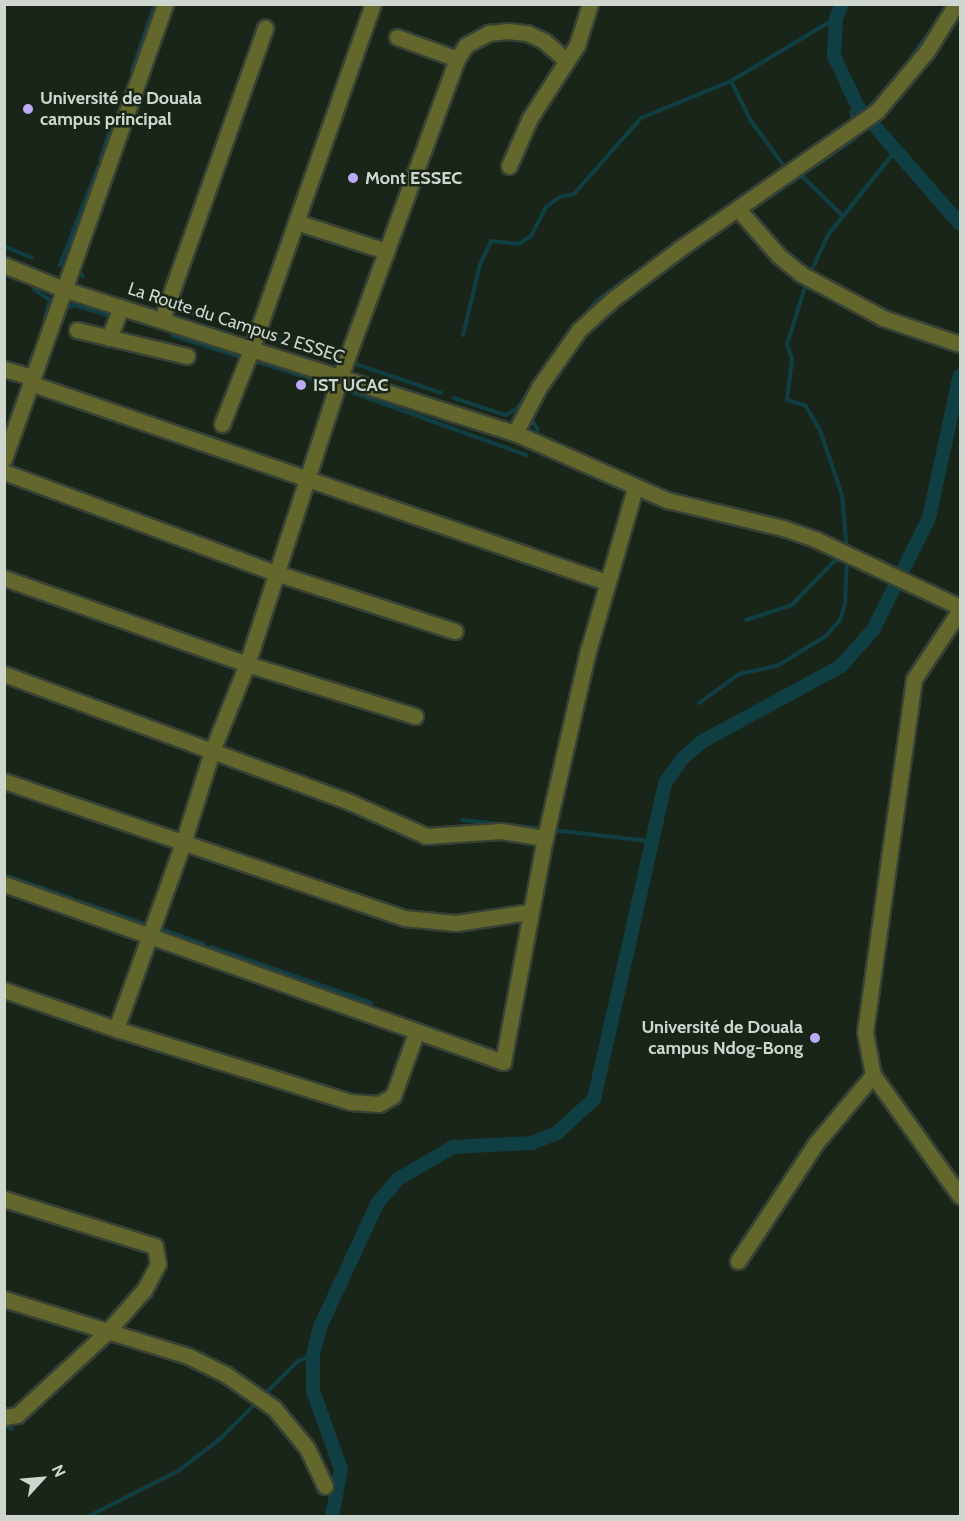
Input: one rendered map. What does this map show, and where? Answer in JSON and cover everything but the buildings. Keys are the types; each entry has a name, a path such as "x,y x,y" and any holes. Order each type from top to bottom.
{"street":[{"path":"4,459 31,380 66,290 165,4"},
{"path":"222,424 251,350 373,4"},
{"path":"509,166 530,118 579,41 590,4"},
{"path":"515,433 539,387 579,330 613,299 877,111 927,51 956,4"},
{"path":"162,319 265,28"},
{"path":"116,1029 183,843 212,751 247,664 340,377 457,59 466,45 489,33 507,32 526,33 544,40 567,61"},
{"path":"397,37 457,59"},
{"path":"738,209 778,256 801,274 884,318 960,344"},
{"path":"296,222 386,251"},
{"name":"La Route du Campus 2 ESSEC","path":"4,265 66,290 515,433 635,488 817,540 960,609"},
{"path":"109,338 121,306"},
{"path":"77,330 188,356"},
{"path":"4,369 305,480 606,582"},
{"path":"4,472 276,573 455,631"},
{"path":"4,884 416,1033 503,1062 529,912 545,838 606,582 635,488"},
{"path":"4,578 247,664 415,716"},
{"path":"960,609 914,679 866,1012 873,1075 960,1196"},
{"path":"4,674 352,803 426,836 501,831 545,838"},
{"path":"4,781 404,918 456,923 529,912"},
{"path":"4,990 116,1029 325,1096 379,1104 393,1096 399,1087 416,1033"},
{"path":"738,1261 816,1143 873,1075"},
{"path":"4,1199 155,1245 158,1264 155,1275 106,1333 17,1415 4,1417"},
{"path":"4,1299 204,1363 268,1403 307,1448 325,1486"}],"waterway":[{"path":"132,70 155,4"},
{"path":"842,4 836,18 834,56 858,107 960,224"},
{"path":"948,30 960,13"},
{"path":"463,335 480,264 491,241 519,244 531,236 546,207 560,197 574,194 641,118 731,81 836,18"},
{"path":"911,58 933,27"},
{"path":"871,126 918,73"},
{"path":"731,81 751,121 782,163"},
{"path":"865,111 877,99"},
{"path":"852,111 852,122"},
{"path":"100,160 113,122"},
{"path":"789,184 854,139"},
{"path":"810,274 828,235 895,151"},
{"path":"60,265 98,167"},
{"path":"801,175 843,216"},
{"path":"746,213 780,190"},
{"path":"679,259 740,217"},
{"path":"4,246 32,258"},
{"path":"547,362 596,301 672,246"},
{"path":"78,269 83,277"},
{"path":"807,281 787,344 792,359 787,400 805,405 820,430 842,495 847,551"},
{"path":"34,289 50,300 45,318"},
{"path":"64,310 74,305 111,316"},
{"path":"169,306 198,315"},
{"path":"244,328 253,331"},
{"path":"262,334 289,343"},
{"path":"173,336 244,358"},
{"path":"27,370 34,351"},
{"path":"251,360 333,386"},
{"path":"350,362 441,393"},
{"path":"332,1516 341,1469 313,1391 313,1355 320,1327 377,1204 398,1179 453,1147 532,1143 557,1133 594,1099 665,783 682,759 703,741 841,666 873,630 929,518 960,375"},
{"path":"541,398 552,381"},
{"path":"340,388 526,455"},
{"path":"454,398 505,415 517,409 530,389"},
{"path":"530,417 538,430"},
{"path":"9,468 16,447"},
{"path":"746,620 792,605 833,562 843,558"},
{"path":"699,703 739,674 777,666 826,636 840,620 845,604 847,558"},
{"path":"462,820 500,824"},
{"path":"519,826 542,829"},
{"path":"552,830 649,841"},
{"path":"4,875 73,899"},
{"path":"78,901 148,925"},
{"path":"155,927 204,944"},
{"path":"211,947 372,1003"},
{"path":"263,1396 298,1361 313,1355"},
{"path":"89,1516 178,1471 220,1439 258,1401"},
{"path":"4,1426 12,1429"}],"place":[{"name":"Université de Douala campus principal","path":"28,109"},
{"name":"Mont ESSEC","path":"353,178"},
{"name":"IST UCAC","path":"301,385"},
{"name":"Université de Douala campus Ndog-Bong","path":"815,1038"}]}
